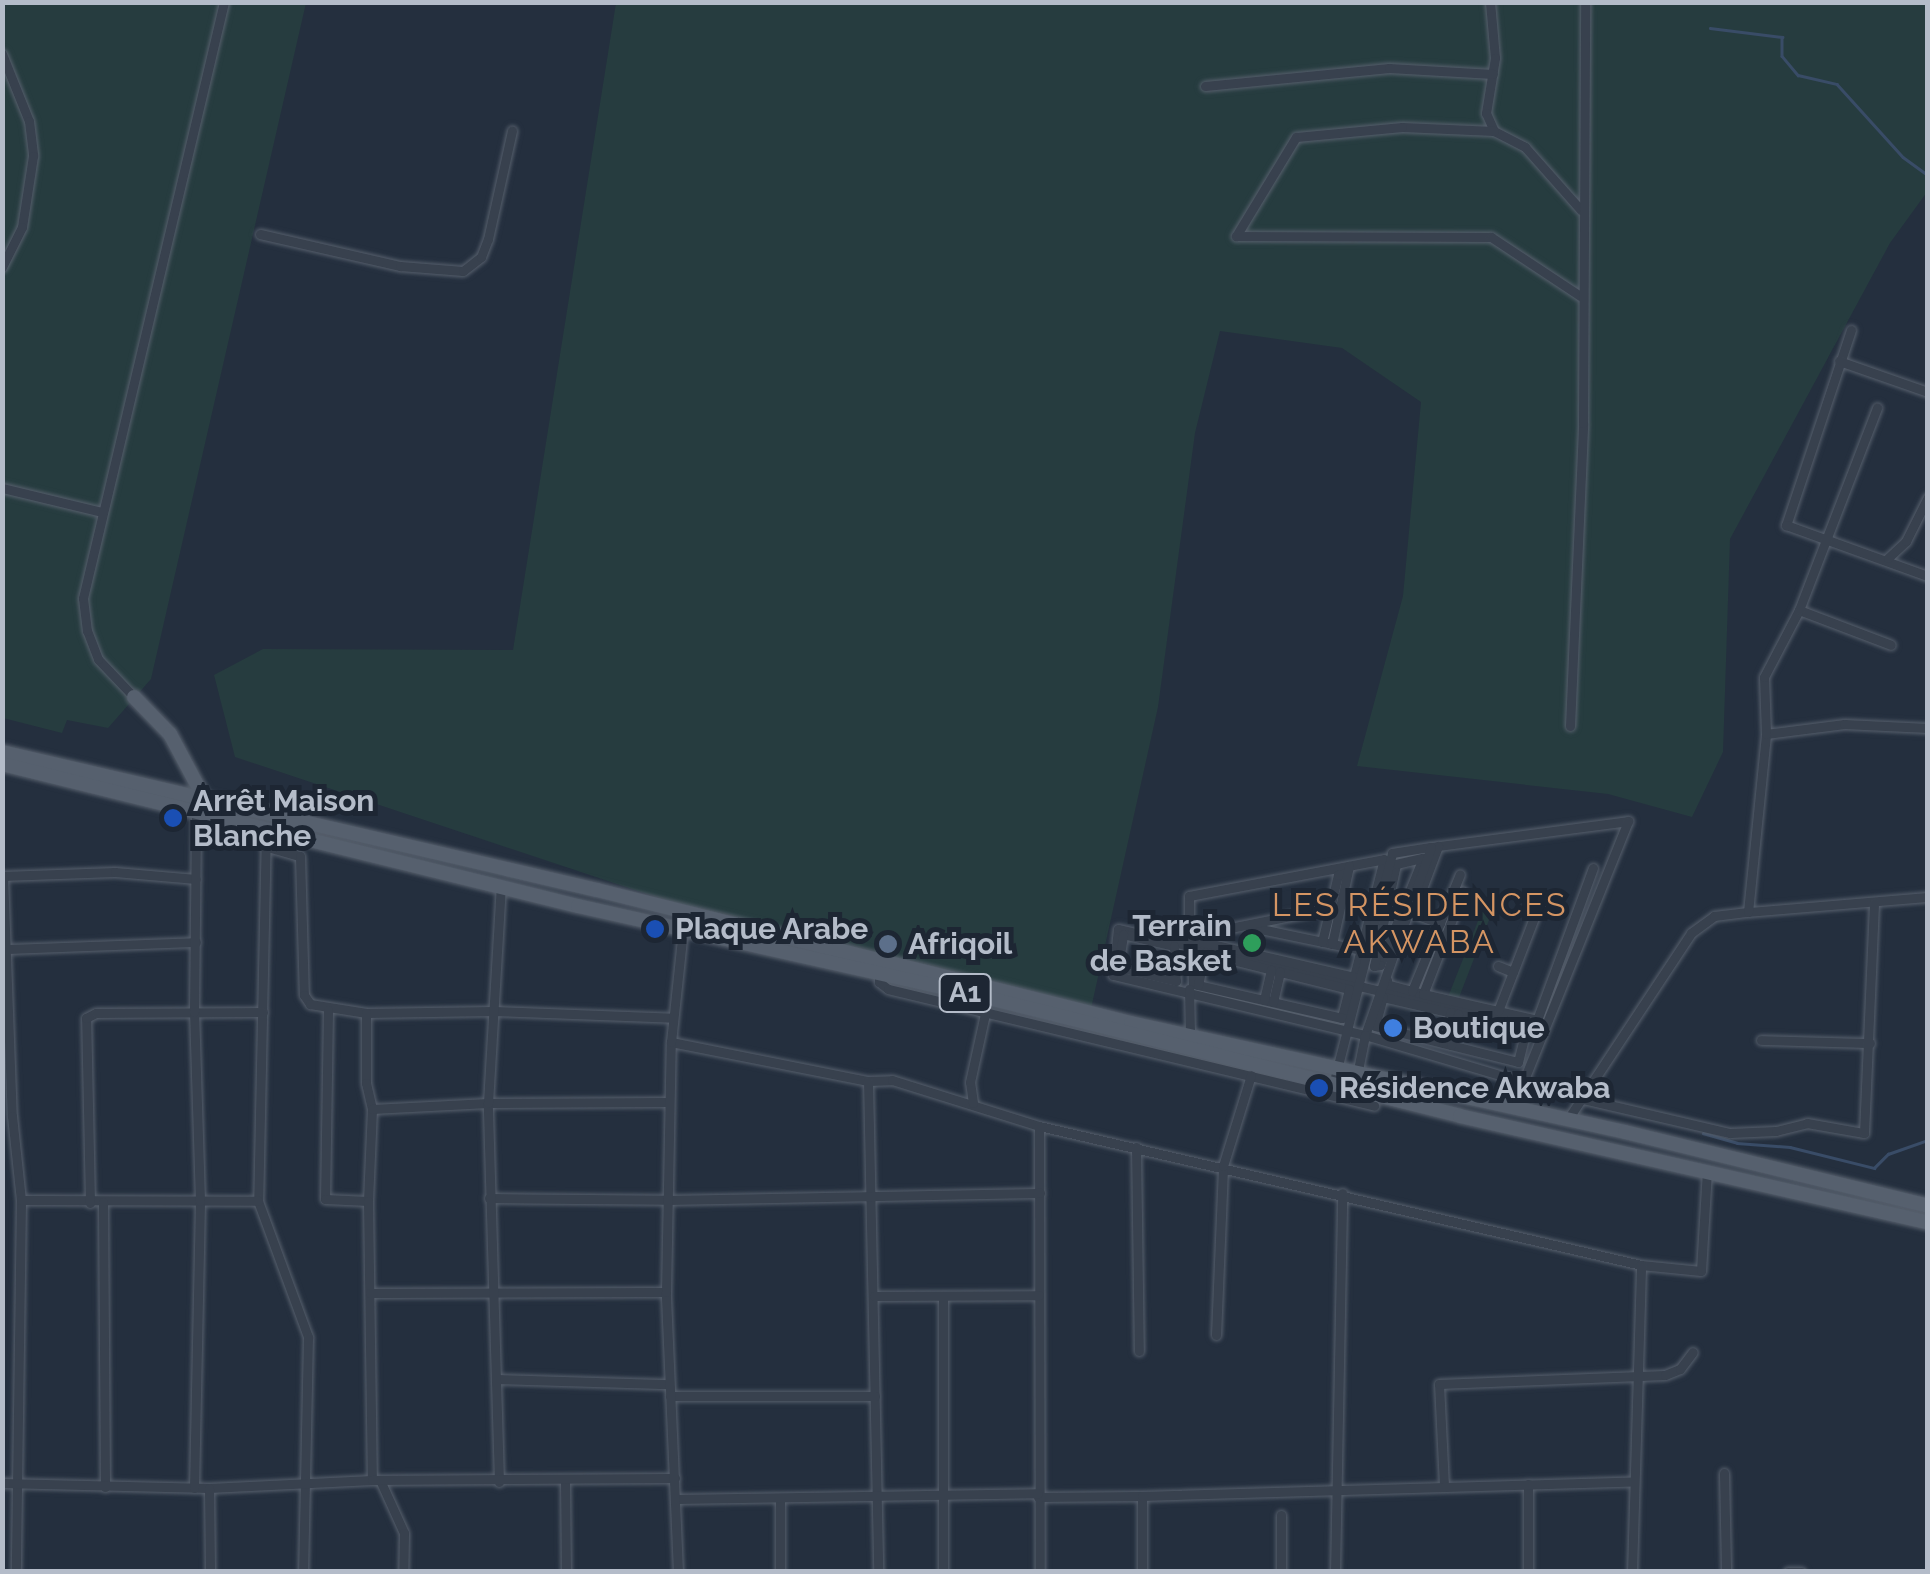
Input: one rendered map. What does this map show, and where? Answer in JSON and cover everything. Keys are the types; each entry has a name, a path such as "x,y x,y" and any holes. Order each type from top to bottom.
{"main road":[{"path":"134,697 170,734 200,804"},
{"name":"A1","path":"2,752 200,804 266,828 501,886 1087,1026 1221,1054 1354,1090 1928,1222"},
{"name":"A1","path":"2,764 597,890 1117,1020 1338,1066 1928,1206"}],"street":[{"path":"134,697 98,659 87,631 84,598 224,2"},
{"path":"1490,2 1493,74 1486,113 1494,132"},
{"path":"1570,726 1583,443 1580,296 1585,2"},
{"path":"2,54 24,103 33,156 31,192 22,227 2,267"},
{"path":"1205,86 1390,68 1493,74"},
{"path":"1580,296 1491,237 1236,236 1296,137 1402,127 1494,132 1525,147 1581,210"},
{"path":"260,234 400,266 463,271 481,257 488,239 512,132"},
{"path":"1851,330 1786,525 1888,558 1928,576"},
{"path":"1839,360 1928,392"},
{"path":"1748,912 1766,734 1764,677 1799,610 1877,408"},
{"path":"2,488 102,512"},
{"path":"1888,558 1906,541 1928,497"},
{"path":"1799,610 1890,645"},
{"path":"1766,734 1864,723 1928,728"},
{"path":"194,1488 200,1201 194,1012 200,804"},
{"path":"1190,1033 1193,989 1185,892 1434,846 1628,822 1523,1082 1193,989"},
{"path":"266,828 258,1201 308,1337 302,1572"},
{"path":"264,846 300,856 304,995 310,1004 328,1010 366,1012 494,1010 673,1018"},
{"path":"1434,846 1386,984 1537,1020 1593,868"},
{"path":"1354,1090 1365,1035 1434,846"},
{"path":"1333,1085 1392,854"},
{"path":"1423,858 1380,965 1374,966 1396,864 1423,858"},
{"path":"1188,940 1189,896 1348,869 1384,859 1354,976 1118,929 1113,975 1193,989 1269,1001 1342,1018 1350,989 1205,954 1193,989"},
{"path":"1327,943 1338,875 1348,869"},
{"path":"1327,943 1348,869"},
{"path":"16,1572 21,1200 6,1031 3,876 115,872 196,879"},
{"path":"1417,992 1460,874"},
{"path":"498,1482 488,1102 501,886"},
{"path":"1417,992 1463,891"},
{"path":"1568,1119 1691,933 1714,916 1928,896"},
{"path":"1580,1098 1730,1133 1776,1130 1807,1122 1864,1134 1874,902"},
{"path":"1498,1011 1519,964 1538,905"},
{"path":"1188,940 1330,908"},
{"path":"1412,913 1440,923"},
{"path":"1243,926 1360,950"},
{"path":"678,1572 666,1292 670,1042 683,929"},
{"path":"1265,956 1270,931"},
{"path":"1123,934 1174,946 1176,981 1118,967 1123,934"},
{"path":"1188,940 1528,1026"},
{"path":"6,949 196,942"},
{"path":"1506,950 1519,964"},
{"path":"1498,966 1519,964"},
{"path":"1269,1001 1276,971"},
{"path":"878,973 879,982 888,989 1374,1106"},
{"path":"1383,997 1455,1013 1526,1030 1518,1062 1376,1026 1383,997"},
{"path":"328,1010 324,1199 368,1201"},
{"path":"90,1203 86,1018 96,1013 263,1012"},
{"path":"366,1012 366,1084 372,1110 368,1201 376,1480 404,1533 403,1572"},
{"path":"1447,1044 1455,1013"},
{"path":"973,1103 970,1082 985,1014"},
{"path":"1762,1040 1870,1042"},
{"path":"670,1042 868,1081 892,1080 1040,1126 1641,1265 1701,1271 1707,1171"},
{"path":"1216,1335 1224,1166 1252,1075"},
{"path":"868,1081 878,1572"},
{"path":"372,1110 488,1102 668,1102"},
{"path":"2,1126 12,1116"},
{"path":"1040,1126 1040,1572"},
{"path":"1136,1147 1139,1351"},
{"path":"489,1198 667,1200 1040,1193"},
{"path":"1334,1572 1342,1194"},
{"path":"21,1200 258,1201"},
{"path":"103,1202 105,1487"},
{"path":"1632,1572 1641,1265"},
{"path":"370,1293 666,1292"},
{"path":"874,1296 1039,1295"},
{"path":"943,1296 943,1572"},
{"path":"1444,1486 1439,1384 1666,1375 1680,1369 1694,1352"},
{"path":"496,1379 670,1384"},
{"path":"670,1396 874,1396"},
{"path":"1724,1474 1726,1572"},
{"path":"2,1482 208,1488 376,1480 675,1478"},
{"path":"565,1481 566,1572"},
{"path":"676,1499 1142,1496 1633,1481"},
{"path":"1528,1484 1528,1572"},
{"path":"208,1488 210,1572"},
{"path":"1142,1496 1142,1572"},
{"path":"780,1498 780,1572"},
{"path":"1281,1516 1281,1572"},
{"path":"1788,1572 1802,1572"}],"green space":[{"path":"3,3 306,3 151,679 108,728 67,720 62,733 3,718"},
{"path":"616,3 1927,3 1927,192 1890,243 1730,539 1723,752 1692,817 1608,794 1357,766 1403,596 1421,402 1342,348 1220,331 1195,433 1158,707 1090,1013 728,921 235,757 214,675 263,649 513,650"},
{"path":"1487,898 1496,902 1458,1000 1448,997"}],"waterway":[{"path":"1710,28 1782,37 1782,56 1798,75 1837,84 1903,157 1928,175"},
{"path":"1703,1133 1737,1143 1790,1147 1874,1168 1888,1154 1928,1140"}],"place":[{"name":"Arrêt Maison Blanche","path":"173,818"},
{"name":"Plaque Arabe","path":"655,929"},
{"name":"Terrain de Basket","path":"1252,943"},
{"name":"Afriqoil","path":"888,944"},
{"name":"Boutique","path":"1393,1028"},
{"name":"Résidence Akwaba","path":"1319,1088"}],"district":[{"name":"LES RÉSIDENCES AKWABA","path":"1420,924"}]}
